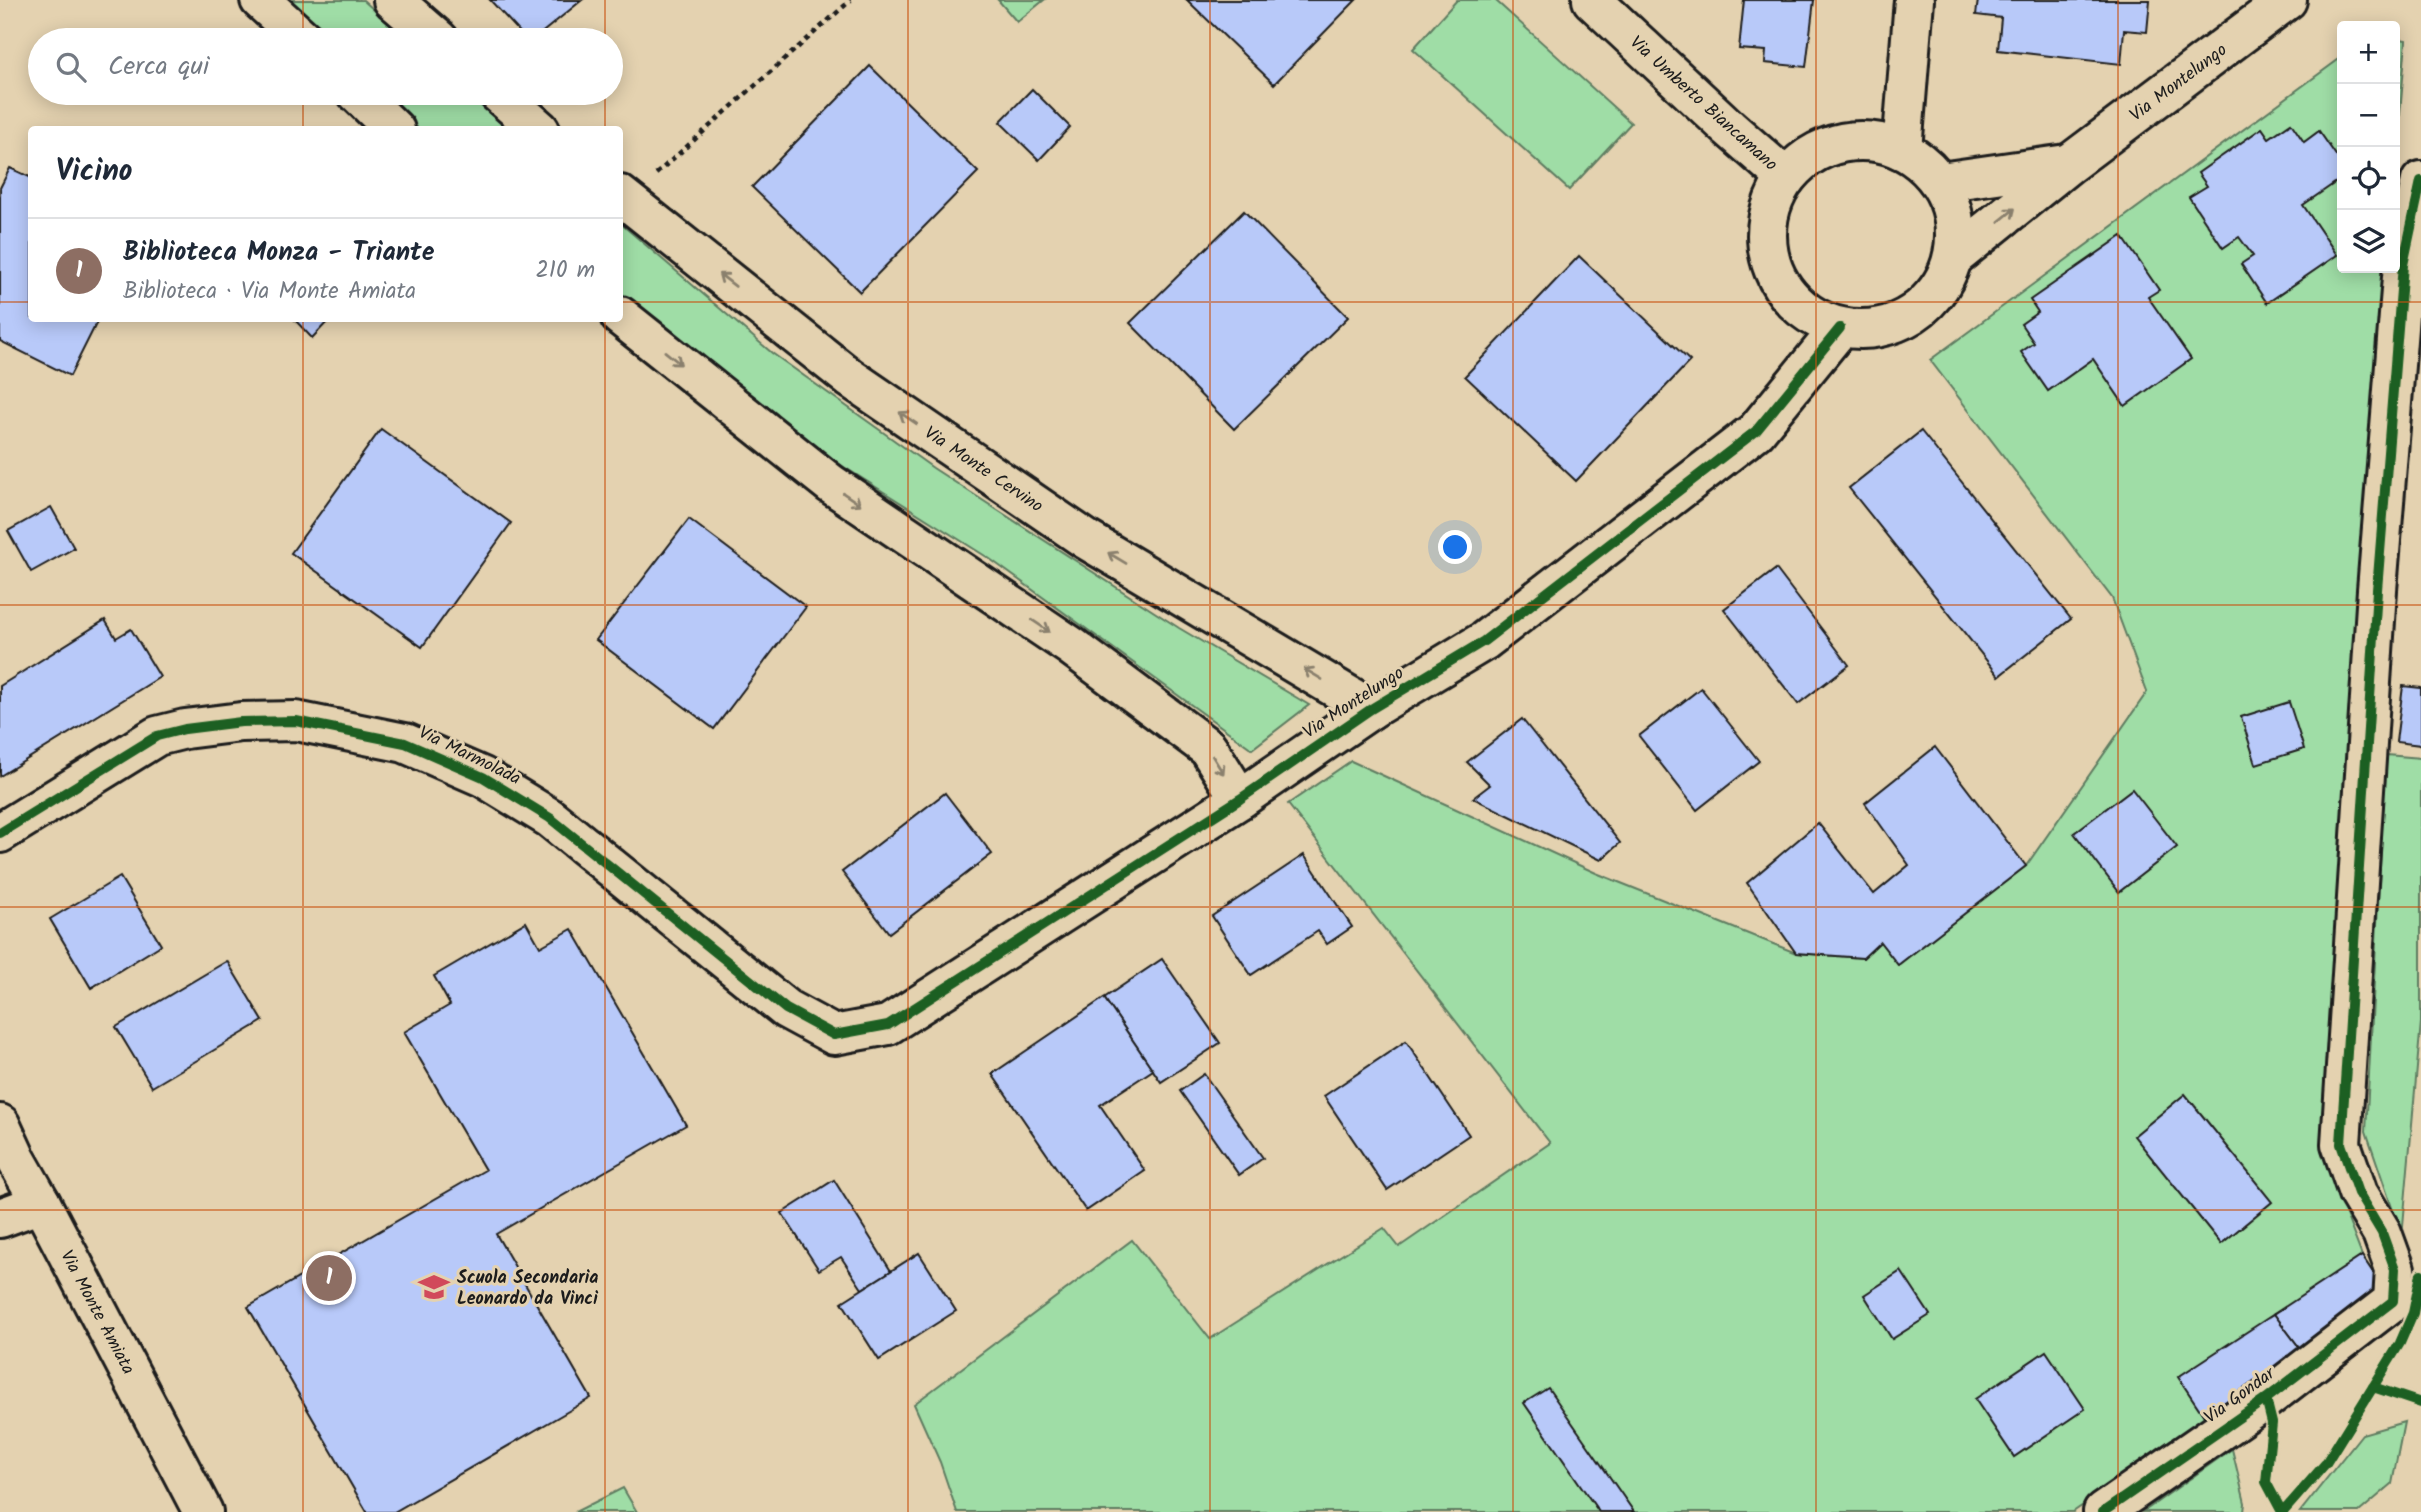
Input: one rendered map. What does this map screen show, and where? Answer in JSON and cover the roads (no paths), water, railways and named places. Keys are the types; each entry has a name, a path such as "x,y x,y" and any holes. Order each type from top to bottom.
{"street":[{"path":"260,0 291,28"},
{"path":"393,0 425,28"},
{"name":"Via Umberto Biancamano","path":"1592,0 1786,178"},
{"path":"1902,150 1914,0"},
{"name":"Via Montelungo","path":"1954,257 2070,164 2287,0"},
{"path":"369,105 391,126"},
{"path":"512,105 535,126"},
{"name":"Via Montelungo","path":"1848,141 1870,141 1902,150 1917,159 1940,182 1954,213 1954,257 1940,288 1916,312 1886,327 1840,328 1808,314 1785,291 1774,272 1767,239 1771,207 1786,178 1811,156 1848,141"},
{"name":"Via Montelungo","path":"1940,182 2070,164"},
{"name":"Via Gondar","path":"2103,1512 2266,1399 2393,1301 2395,1269 2382,1233 2358,1193 2342,1144 2377,590 2403,265 2421,181"},
{"name":"Via Monte Cervino","path":"623,198 850,378 1087,540 1371,709"},
{"path":"623,318 831,484 1072,646 1208,748 1240,799"},
{"name":"Via Montelungo","path":"834,1035 888,1025 1240,799 1371,709 1484,641 1756,431 1840,328"},
{"name":"Via Marmolada","path":"0,833 157,736 185,729 241,722 296,721 405,743 484,777 550,818 786,1009 834,1035"},
{"name":"Via Monte Amiata","path":"0,1124 194,1508"},
{"path":"0,1218 41,1203"}],"place":[{"name":"Biblioteca Monza - Triante","path":"329,1278"},
{"name":"Scuola Secondaria Leonardo da Vinci","path":"434,1287"}]}
